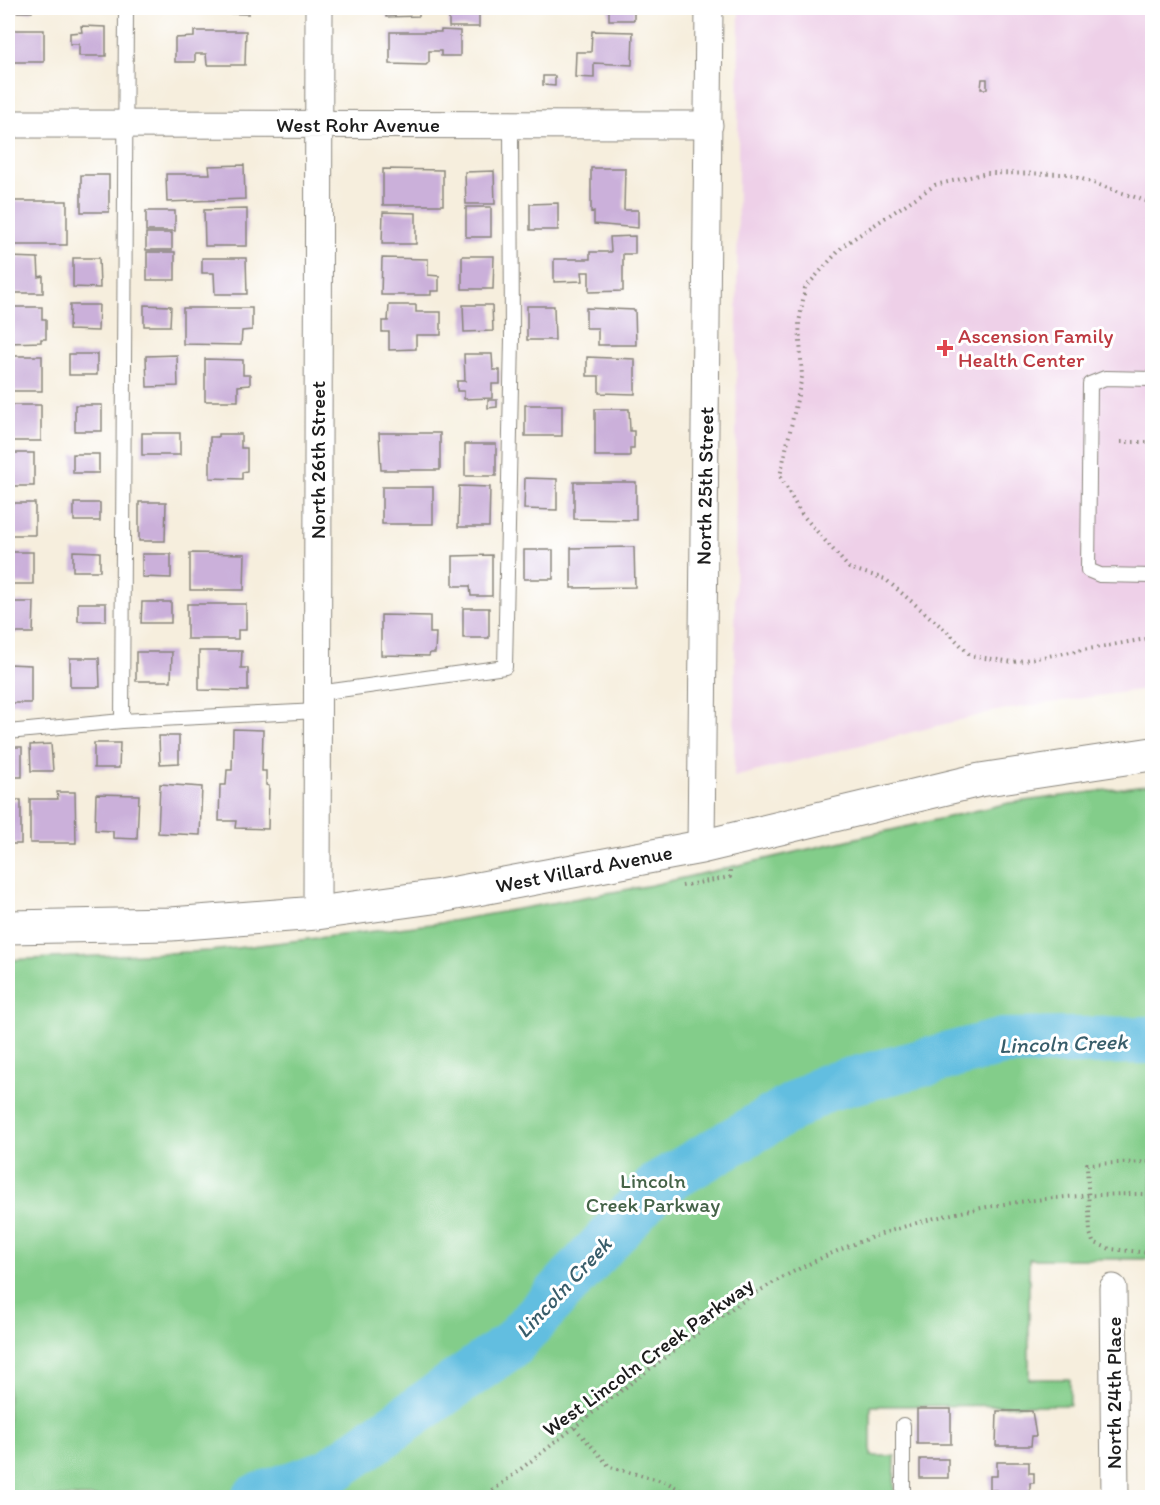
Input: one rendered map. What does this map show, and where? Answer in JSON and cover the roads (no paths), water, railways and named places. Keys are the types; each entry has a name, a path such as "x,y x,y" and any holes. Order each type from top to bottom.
{"street":[{"name":"North 26th Street","path":"317,913 315,857 318,702 319,8"},
{"name":"North 25th Street","path":"702,847 709,8"},
{"name":"West Rohr Avenue","path":"8,124 709,125"},
{"name":"West Villard Avenue","path":"8,927 171,924 317,913 440,896 702,847 980,780 1152,754"},
{"name":"North 24th Place","path":"1113,1288 1114,1497"}],"lane":[{"path":"122,721 126,8"},
{"path":"8,732 318,702 505,667 512,338 511,125"},
{"path":"1152,379 1105,378 1090,384 1088,570 1100,575 1152,576"},
{"path":"903,1425 903,1497"}],"waterway":[{"name":"Lincoln Creek","path":"255,1498 328,1473 511,1345 658,1185 825,1088 1003,1042 1152,1040"}],"place":[{"name":"Ascension Family Health Center","path":"945,348"}],"park label":[{"name":"Lincoln Creek Parkway","path":"653,1193"}]}
